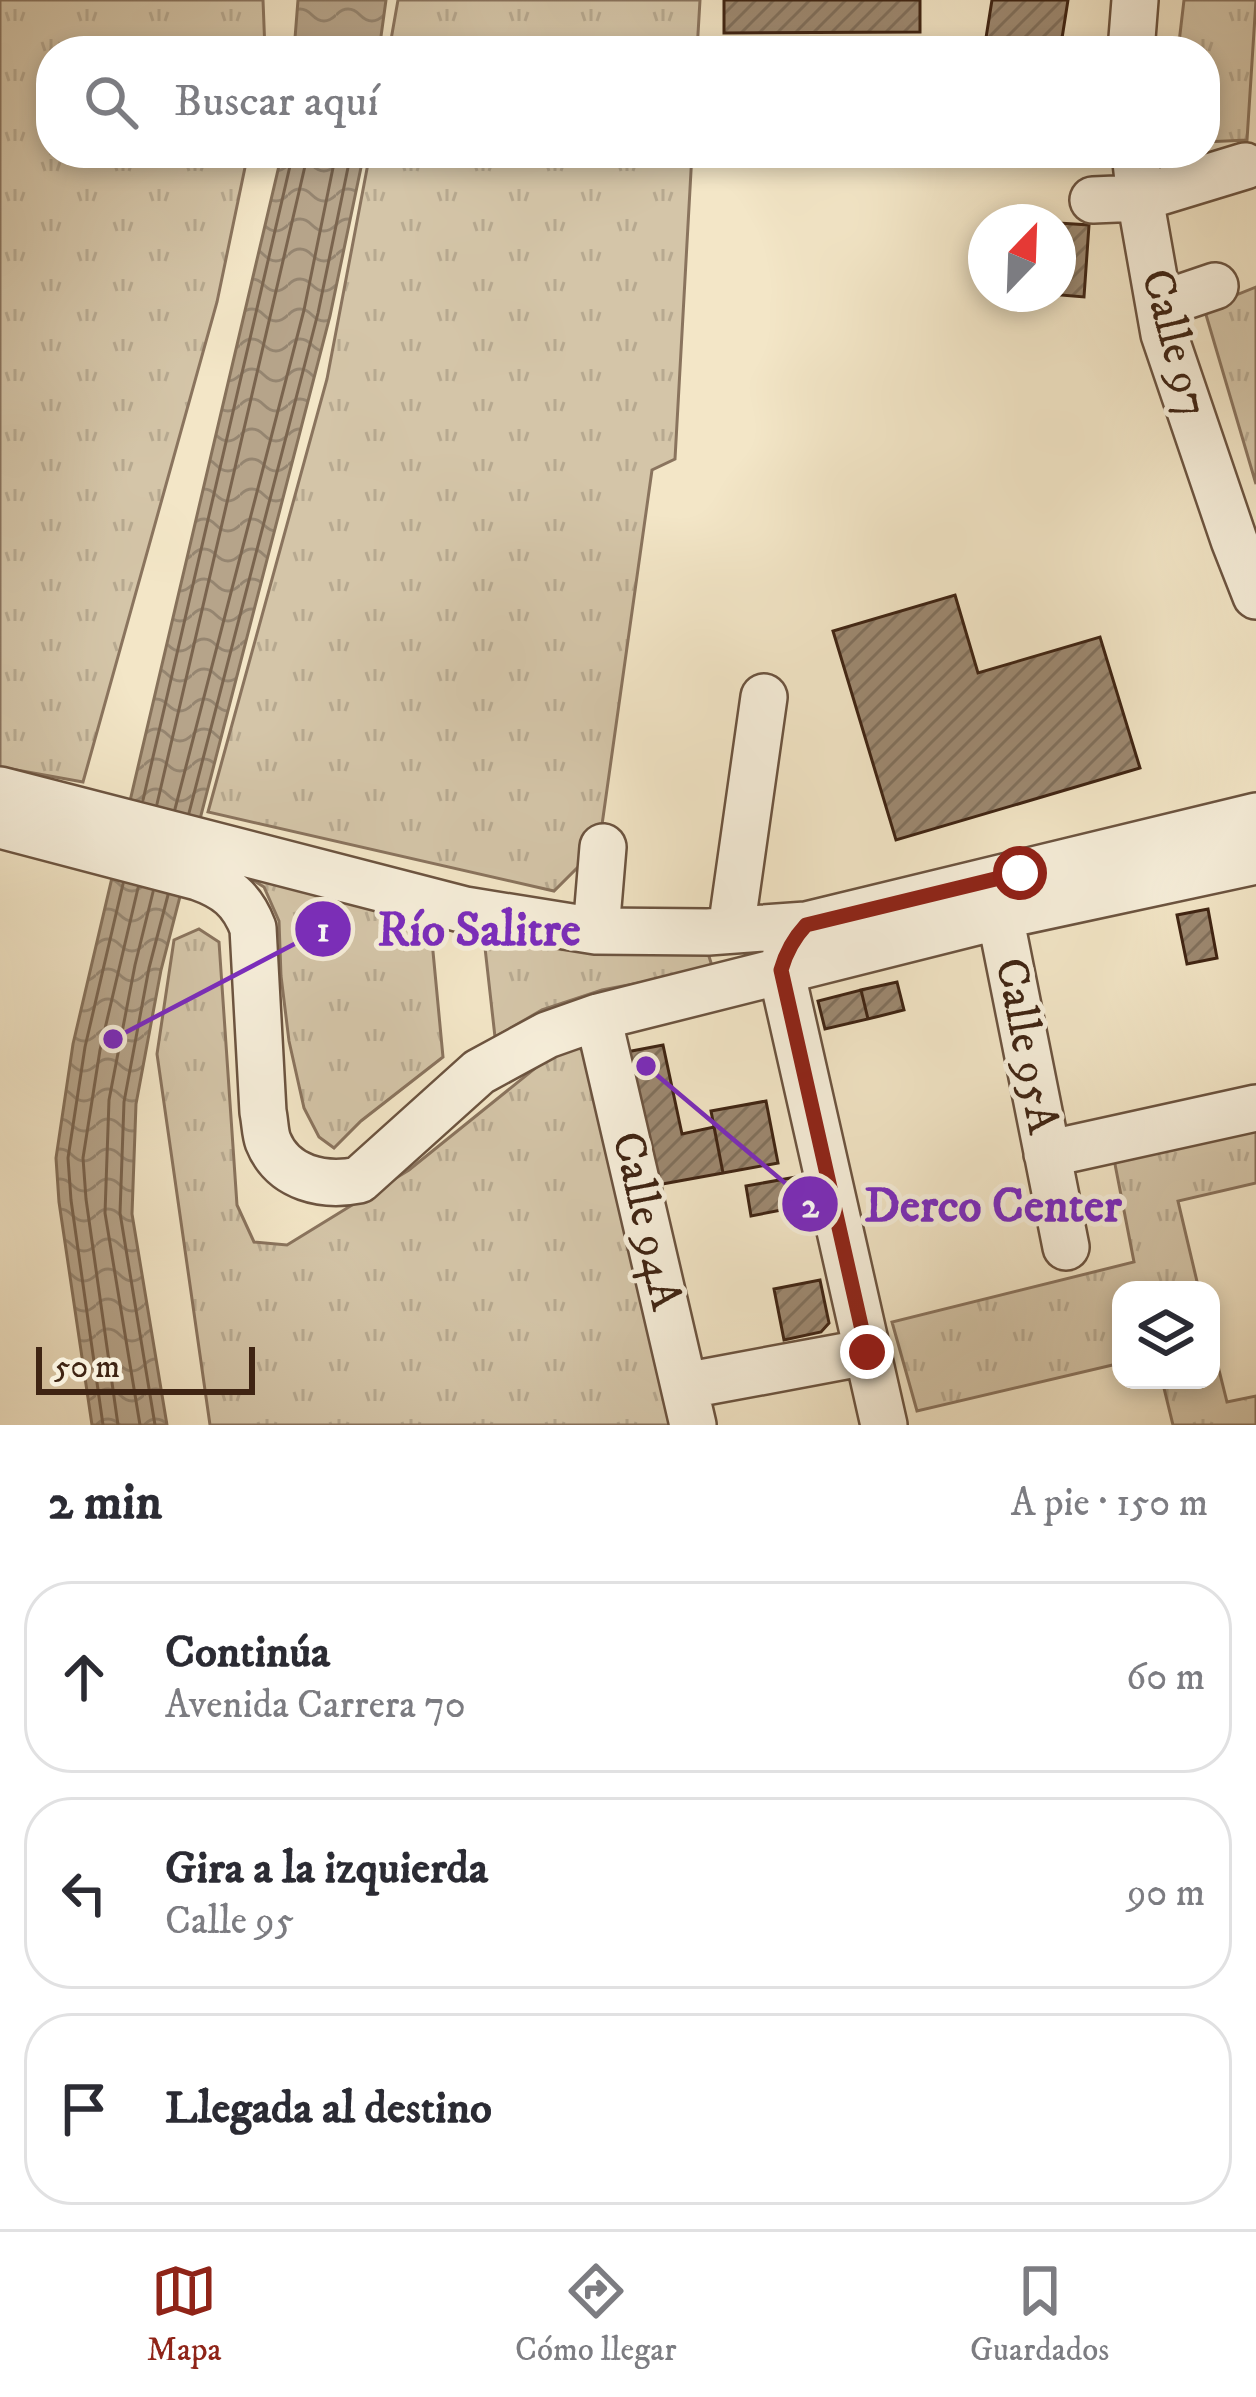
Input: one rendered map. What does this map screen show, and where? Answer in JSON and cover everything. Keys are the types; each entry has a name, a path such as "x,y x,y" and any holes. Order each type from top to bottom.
{"street":[{"path":"1131,36 1135,0"},
{"path":"1220,168 1245,166"},
{"path":"1120,174 1214,168"},
{"name":"Calle 97","path":"1120,174 1164,334 1256,596"},
{"path":"1159,305 1215,286"},
{"path":"731,930 764,697"},
{"path":"25,817 206,861 596,931 806,925 1256,816"},
{"path":"596,931 603,847"},
{"path":"206,861 220,885 246,910 253,928 268,1142 297,1174 318,1183 337,1184 359,1180 479,1072 547,1035 598,1017 1000,916 1256,861"},
{"name":"Calle 95A","path":"1000,916 1066,1247"},
{"path":"806,925 794,938 781,970 884,1425"},
{"name":"Calle 94A","path":"598,1017 688,1406"},
{"path":"1047,1154 1256,1108"},
{"path":"688,1406 867,1352"}],"green space":[{"path":"0,0 263,0 264,36 36,36 36,168 245,168 217,302 83,782 0,767"},
{"path":"398,0 700,0 698,36 392,36"},
{"path":"1184,0 1256,0 1247,140 1220,141 1220,36 1180,36"},
{"path":"367,168 691,168 675,459 652,470 599,846 554,891 208,812 327,379"},
{"path":"1256,287 1256,484 1204,308"},
{"path":"232,867 430,920 443,1057 334,1148 319,1137 304,1108 289,1041 279,921 264,887"},
{"path":"199,929 219,942 237,1205 254,1242 287,1245 409,1170 554,1053 573,1046 594,1054 681,1425 210,1425 157,1054 174,940"},
{"path":"483,930 706,947 713,969 602,990 542,1010 495,1037"},
{"path":"1256,1125 1256,1183 1178,1201 1197,1281 1112,1281 1112,1365 917,1411 892,1322 1134,1262 1113,1154"},
{"path":"1220,1374 1227,1402 1256,1396 1256,1425 1173,1425 1164,1389 1220,1389"}],"water":[{"path":"298,0 386,0 381,36 295,36"},
{"path":"278,168 361,168 330,316 161,970 136,1104 132,1214 167,1425 92,1425 56,1158 73,1044"}],"building":[{"path":"724,0 920,0 920,32 724,33"},
{"path":"992,0 1068,0 1062,36 986,36"},
{"path":"1076,224 1089,225 1084,297 1076,296"},
{"path":"955,595 978,673 1100,637 1140,768 896,840 833,631"},
{"path":"1208,909 1217,958 1187,964 1177,915"},
{"path":"897,982 904,1010 868,1019 861,990"},
{"path":"861,990 868,1019 825,1029 818,1001"},
{"path":"663,1045 682,1134 714,1127 723,1173 646,1187 616,1054"},
{"path":"766,1101 778,1163 723,1173 711,1111"},
{"path":"796,1177 802,1206 751,1216 746,1186"},
{"path":"820,1280 829,1323 821,1332 784,1340 774,1289"}],"place":[{"name":"Río Salitre","path":"113,1039"},
{"name":"Derco Center","path":"646,1066"}],"route":[{"path":"867,1352 781,970 786,954 806,925 1020,873"}]}
